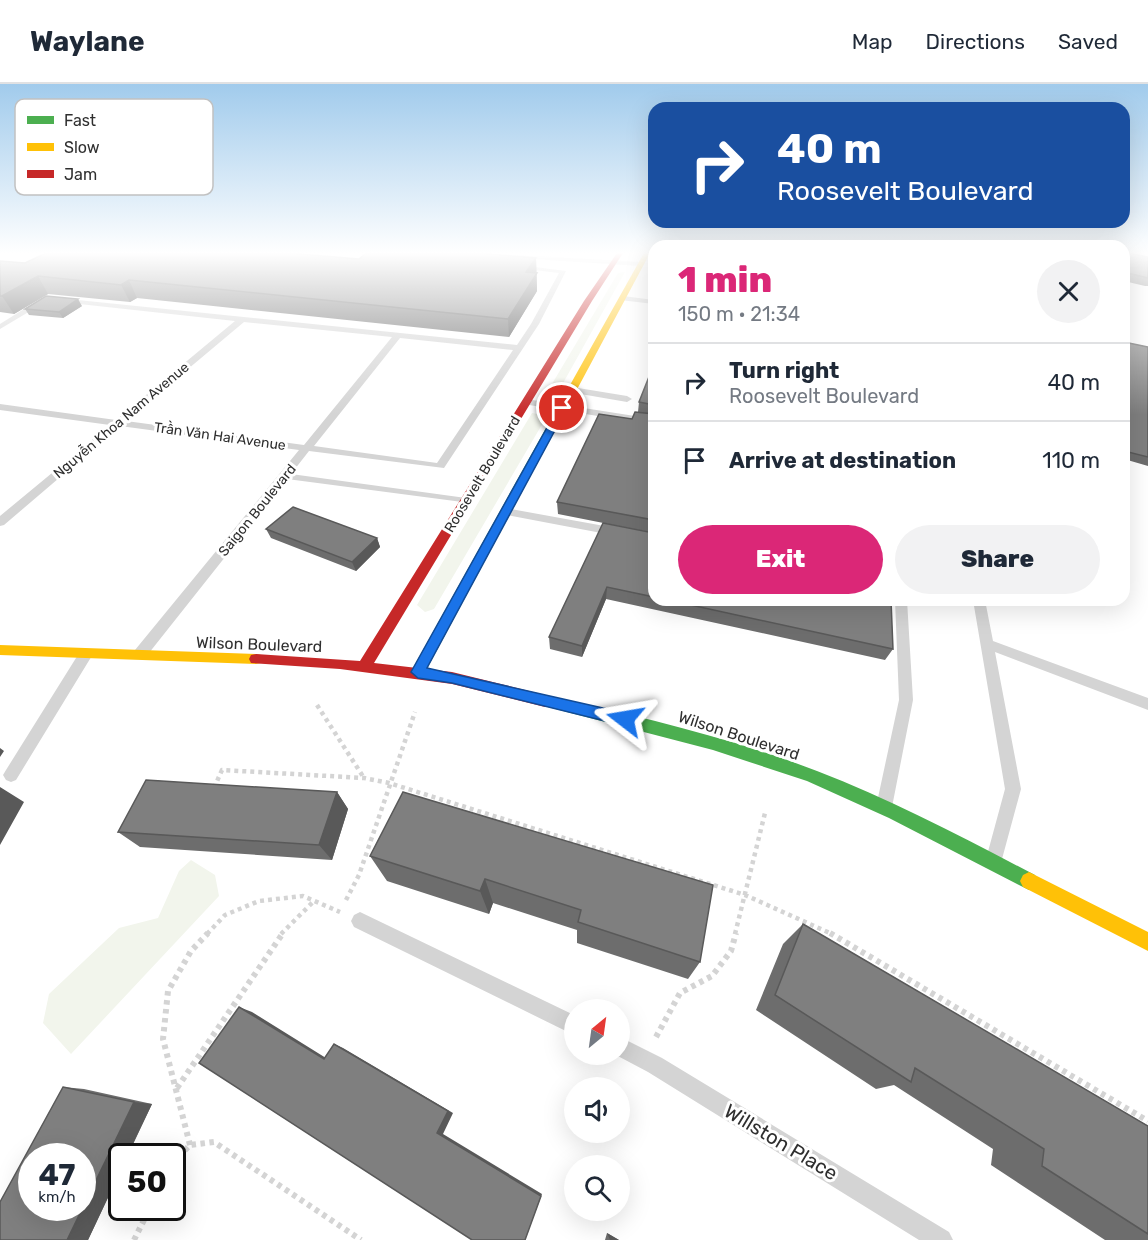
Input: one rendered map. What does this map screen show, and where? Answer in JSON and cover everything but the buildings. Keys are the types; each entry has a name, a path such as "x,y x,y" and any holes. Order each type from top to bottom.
{"main road":[{"name":"Roosevelt Boulevard","path":"364,667 586,307"},
{"path":"418,672 618,307"},
{"name":"Wilson Boulevard","path":"0,650 319,662 418,672 464,680 714,742 812,776 884,807 1148,942"}],"lane":[{"path":"0,327 33,307"},
{"path":"131,307 518,348 544,307"},
{"name":"Nguyễn Khoa Nam Avenue","path":"0,522 242,319"},
{"name":"Saigon Boulevard","path":"138,656 399,335"},
{"name":"Trần Văn Hai Avenue","path":"0,407 440,466 518,348"},
{"path":"573,390 627,399"},
{"path":"526,402 648,421"},
{"path":"285,476 466,501"},
{"path":"505,512 648,538"},
{"path":"884,807 906,700 901,606"},
{"path":"981,606 1013,789 993,862"},
{"path":"987,644 1148,704"},
{"path":"11,775 86,654"},
{"path":"360,921 564,1020"},
{"name":"Willston Place","path":"630,1052 941,1240"}],"path":[{"path":"317,705 363,778"},
{"path":"339,912 359,875 415,712"},
{"path":"213,790 222,770 363,778 389,783 745,895 827,931 1148,1121"},
{"path":"645,1059 680,993 712,976 731,951 765,813"},
{"path":"190,1145 163,1039 168,991 191,951 225,915 260,902 303,896 360,921"},
{"path":"176,1089 287,926 314,901"},
{"path":"186,1149 190,1145 214,1142 361,1240"},
{"path":"134,1240 144,1221"}],"shaded area":[{"path":"598,307 606,307 557,394 547,396 546,394"},
{"path":"532,413 547,416 434,609 425,612 417,605"},
{"path":"191,860 215,875 219,896 71,1054 43,1023 49,994 119,928 158,918 179,871"}],"traffic: fast":[{"path":"418,672 561,410"},
{"path":"545,701 713,743 812,776 895,812 1029,881"}],"traffic: slow":[{"path":"561,410 617,307"},
{"path":"0,650 256,659"},
{"path":"1029,881 1148,942"}],"traffic: jam":[{"path":"364,667 584,307"},
{"path":"256,659 340,664 452,678 545,701"}],"route":[{"path":"562,408 418,672 625,719"}]}
